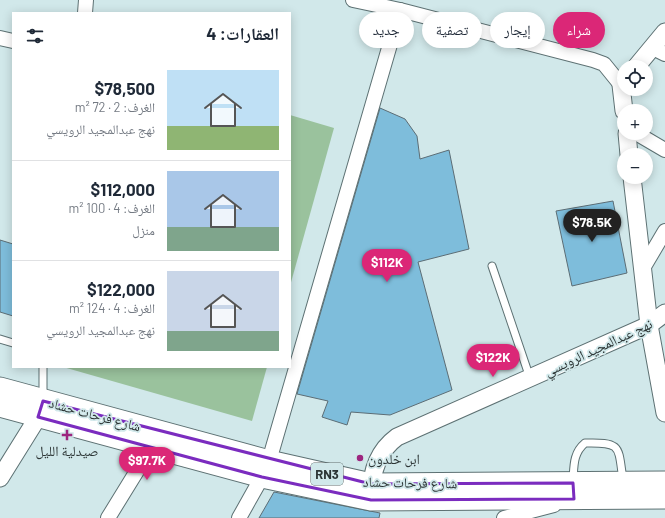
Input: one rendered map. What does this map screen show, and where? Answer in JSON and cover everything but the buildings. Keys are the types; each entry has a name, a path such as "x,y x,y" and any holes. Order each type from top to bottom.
{"main road":[{"name":"شارع فرحات حشاد","path":"0,388 41,409"},
{"name":"شارع فرحات حشاد","path":"0,406 41,409 265,469 371,492 573,491 665,498"},
{"name":"شارع فرحات حشاد","path":"573,491 623,482 665,482"}],"street":[{"path":"85,12 86,0"},
{"path":"353,0 400,10 593,60 604,64 617,78"},
{"path":"239,518 265,469 400,10"},
{"path":"646,60 659,51 665,32"},
{"path":"0,38 12,41"},
{"path":"648,140 665,150"},
{"path":"633,184 649,325 665,413"},
{"path":"642,270 665,231"},
{"name":"نهج عبدالمجيد الرويسي","path":"371,492 380,455 387,444 397,437 649,325 665,313"},
{"path":"0,478 41,409"},
{"path":"108,518 157,439"},
{"path":"504,518 573,491"}],"lane":[{"path":"492,266 530,378"},
{"path":"0,339 12,343"},
{"path":"41,409 43,368"},
{"path":"573,491 575,459 578,448 585,443 606,442 614,446 618,452 623,482"}],"highlighted area":[{"path":"43,401 371,484 573,483 574,499 371,500 262,477 38,417"}],"green space":[{"path":"291,115 334,128 291,282"},
{"path":"66,368 267,368 252,421"}],"place":[{"name":"صيدلية الليل","path":"67,435"},
{"name":"ابن خلدون","path":"360,458"}]}
